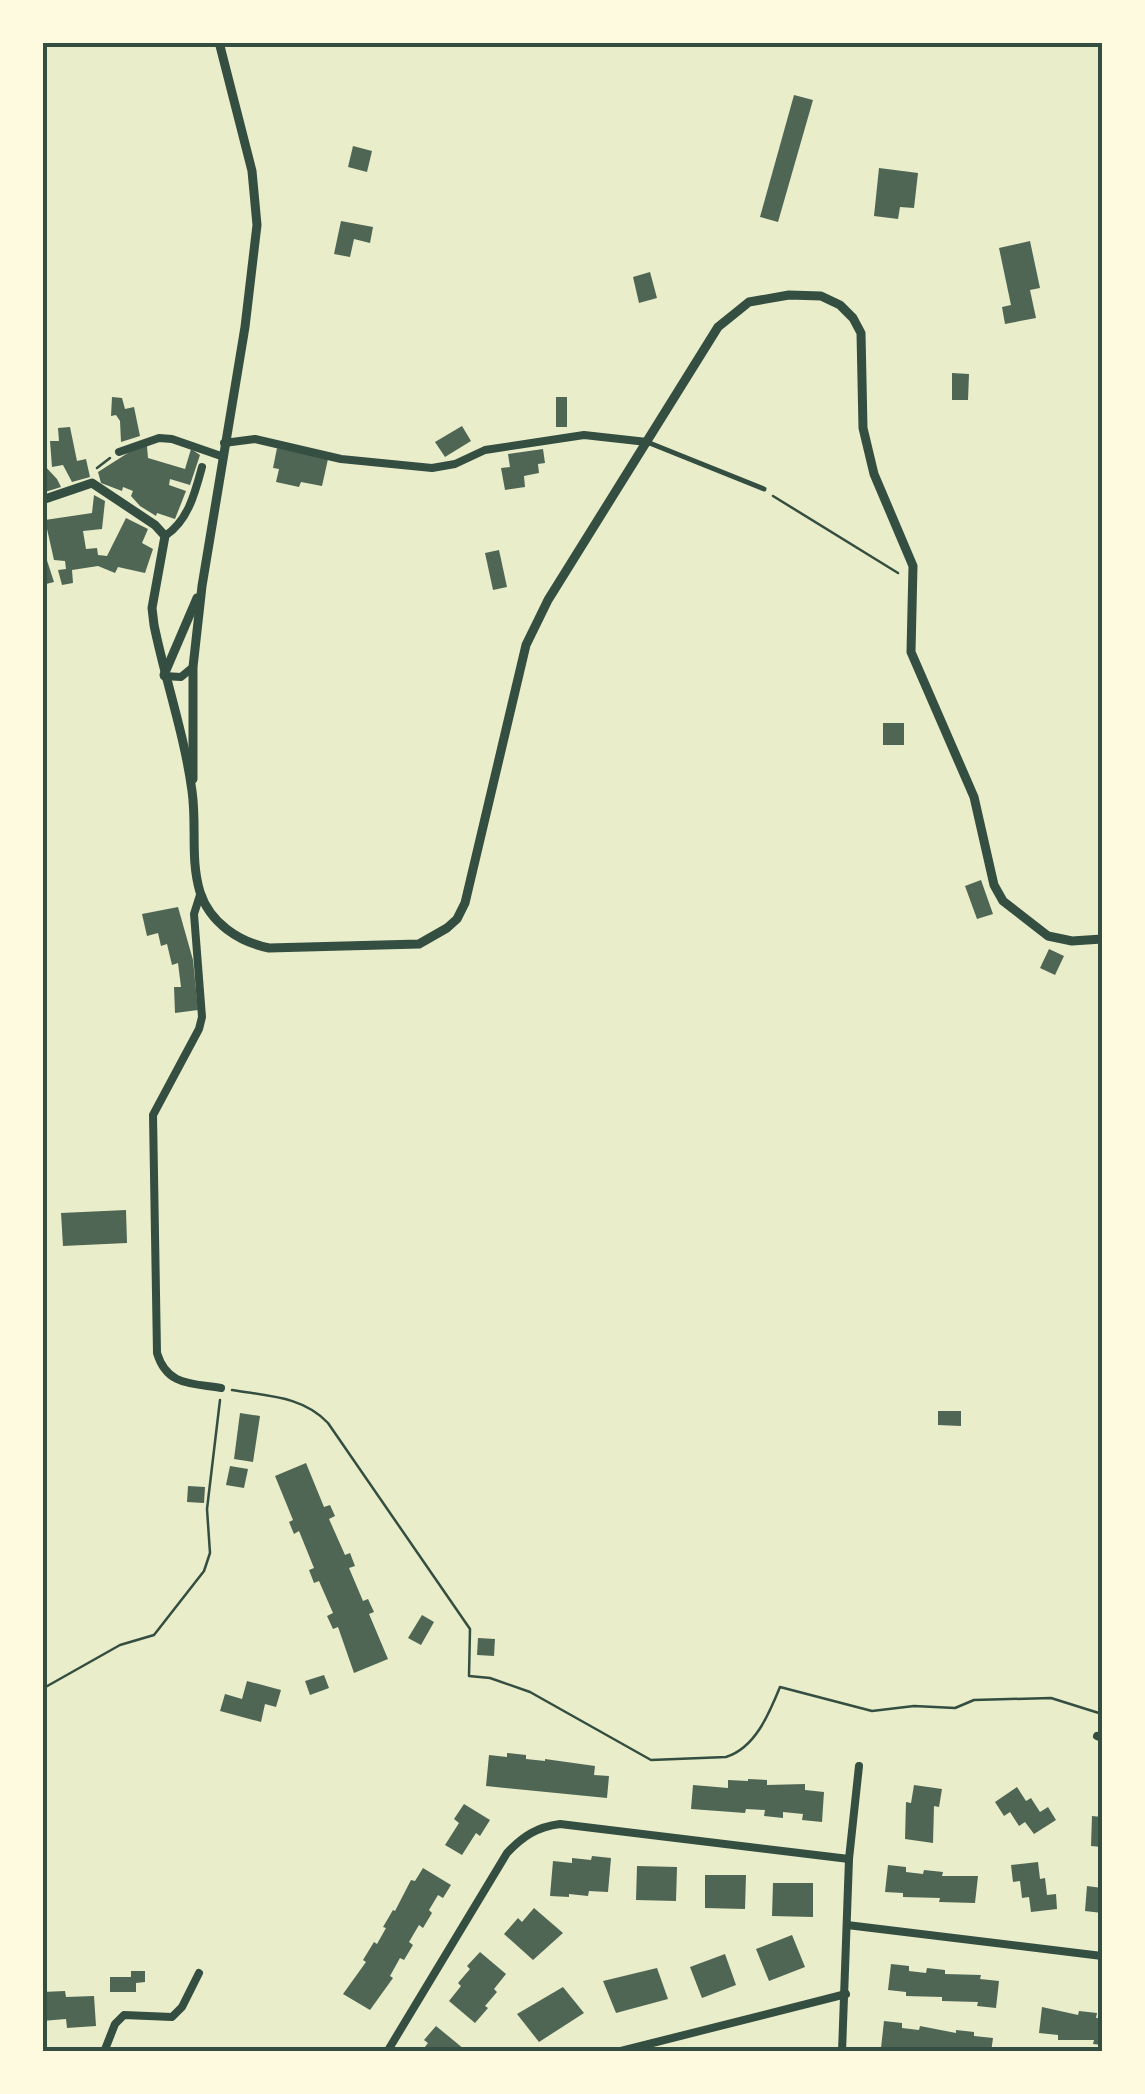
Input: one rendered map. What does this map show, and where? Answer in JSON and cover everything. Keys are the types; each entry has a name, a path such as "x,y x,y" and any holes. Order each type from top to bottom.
{"street":[{"path":"218,42 252,171 257,224 193,667 192,792 200,895 194,914 202,1018 153,1115 157,1354 162,1370 170,1377 221,1388"},
{"path":"200,895 232,934 248,944 269,948 419,944 457,919 465,903 526,645 548,600 718,327 749,302 789,295 821,296 840,305 861,333 863,428 874,474 914,566 911,652 974,797 994,885 1004,901 1048,936 1072,941 1102,938"},
{"path":"224,443 256,439 341,460 432,468 455,464 486,450 584,435 647,442 764,490"},
{"path":"119,452 159,438 221,456"},
{"path":"192,792 152,608 165,536 180,526 202,467"},
{"path":"42,500 92,484 155,525 165,536"},
{"path":"164,676 202,586"},
{"path":"164,676 181,677 193,667"},
{"path":"842,2052 849,1858 859,1766"},
{"path":"388,2052 507,1853 543,1826 560,1824 849,1858"},
{"path":"847,1925 1102,1956"},
{"path":"104,2052 115,2024 124,2014 172,2017 182,2007 199,1973"},
{"path":"617,2052 846,1994"}],"path":[{"path":"92,484 94,470 119,452"},
{"path":"764,490 914,583"},
{"path":"42,1689 120,1645 154,1635 204,1570 210,1553 207,1509 221,1388 297,1400 328,1423 470,1628 470,1676 490,1678 530,1692 651,1760 726,1757 737,1753 767,1720 780,1687 872,1710 955,1708 974,1700 1052,1698 1102,1714"}],"building":[{"path":"794,95 813,100 778,222 760,217"},
{"path":"353,146 372,151 367,172 348,167"},
{"path":"879,168 918,173 914,208 900,207 898,219 874,216"},
{"path":"341,221 373,227 370,243 354,239 350,257 334,254"},
{"path":"1030,241 1040,288 1030,290 1036,318 1005,324 1002,307 1011,305 999,248"},
{"path":"650,272 657,298 639,303 633,277"},
{"path":"952,373 969,374 968,400 952,400"},
{"path":"112,397 122,398 125,409 134,407 140,436 121,442 120,421 116,415 111,416"},
{"path":"556,397 567,397 567,427 556,427"},
{"path":"462,426 471,441 445,457 435,442"},
{"path":"70,427 77,461 86,459 90,477 72,482 63,465 52,467 50,441 59,441 58,428"},
{"path":"147,446 148,458 185,469 191,449 200,455 190,485 170,479 169,485 186,491 175,519 157,513 156,516 140,506 131,496 133,491 101,483 98,472 131,451"},
{"path":"277,448 328,459 322,486 276,482 279,469 273,468"},
{"path":"543,449 545,463 538,464 539,473 524,476 525,487 505,490 501,468 510,467 508,454"},
{"path":"42,463 57,479 61,487 42,493"},
{"path":"94,495 105,501 102,529 83,531 86,549 97,548 98,555 107,556 126,518 148,529 142,543 153,549 145,573 118,567 115,573 98,566 72,570 73,583 62,585 58,570 66,569 65,561 54,560 45,520 92,513"},
{"path":"42,545 54,582 42,585"},
{"path":"499,550 507,587 493,590 485,553"},
{"path":"883,723 904,723 904,745 883,745"},
{"path":"981,880 993,914 977,919 965,886"},
{"path":"178,907 193,960 198,1010 175,1013 174,987 181,987 178,963 172,965 167,944 161,946 158,933 147,936 142,914"},
{"path":"1049,949 1064,956 1055,975 1040,968"},
{"path":"126,1210 127,1243 63,1246 61,1213"},
{"path":"938,1411 961,1411 961,1426 938,1425"},
{"path":"240,1413 260,1416 253,1462 234,1459"},
{"path":"306,1463 324,1507 330,1505 335,1516 329,1519 345,1555 350,1553 355,1566 349,1568 363,1601 368,1599 374,1612 369,1614 388,1659 354,1673 338,1627 333,1629 327,1616 333,1613 319,1581 314,1583 309,1570 314,1568 299,1531 294,1534 289,1522 293,1520 275,1476"},
{"path":"230,1466 248,1469 244,1488 226,1485"},
{"path":"188,1486 205,1487 204,1503 187,1502"},
{"path":"422,1615 434,1622 421,1645 408,1638"},
{"path":"478,1638 495,1639 494,1656 477,1655"},
{"path":"324,1675 329,1688 310,1695 305,1681"},
{"path":"247,1681 281,1690 276,1707 265,1704 261,1722 220,1711 225,1694 242,1699"},
{"path":"507,1753 526,1755 526,1759 595,1766 594,1775 609,1776 607,1798 486,1786 489,1755 507,1757"},
{"path":"728,1780 767,1780 767,1785 805,1784 805,1790 824,1792 822,1822 802,1820 803,1814 783,1812 783,1818 764,1816 765,1810 746,1809 745,1813 691,1809 693,1785 728,1788"},
{"path":"914,1785 942,1789 939,1807 934,1806 933,1843 905,1839 906,1802 911,1803"},
{"path":"1017,1787 1026,1801 1031,1798 1040,1812 1048,1807 1056,1820 1034,1834 1025,1822 1019,1826 1010,1812 1004,1816 995,1802"},
{"path":"464,1804 490,1820 462,1855 445,1845 459,1823 454,1819"},
{"path":"1092,1816 1102,1817 1102,1847 1091,1846"},
{"path":"592,1856 611,1858 608,1892 550,1896 553,1861 572,1863 572,1858 591,1860"},
{"path":"1038,1862 1047,1895 1056,1894 1057,1909 1031,1912 1029,1897 1022,1898 1020,1881 1013,1882 1011,1865"},
{"path":"888,1865 906,1867 906,1872 978,1876 975,1903 939,1902 940,1898 903,1897 903,1893 885,1892"},
{"path":"637,1866 677,1867 676,1901 636,1900"},
{"path":"423,1868 451,1885 443,1898 438,1895 429,1910 432,1913 423,1928 419,1925 409,1942 413,1945 404,1960 400,1958 390,1976 393,1978 370,2010 343,1994 366,1962 363,1960 374,1942 377,1944 411,1880 415,1881"},
{"path":"705,1875 746,1875 745,1909 705,1908"},
{"path":"773,1883 813,1883 813,1917 772,1916"},
{"path":"1087,1886 1102,1888 1102,1913 1085,1911"},
{"path":"534,1908 563,1933 533,1960 504,1934"},
{"path":"792,1935 805,1967 769,1981 756,1949"},
{"path":"480,1952 506,1974 475,2023 449,2001 470,1969 467,1966"},
{"path":"725,1954 736,1985 702,1998 690,1967"},
{"path":"891,1964 909,1966 909,1971 945,1970 945,1974 981,1975 980,1979 999,1981 996,2008 888,1990"},
{"path":"657,1968 668,1999 616,2013 603,1981"},
{"path":"131,1971 145,1971 145,1982 136,1983 136,1992 110,1992 110,1977 131,1977"},
{"path":"563,1987 584,2013 539,2042 517,2014"},
{"path":"65,1991 66,1997 94,1996 96,2026 67,2028 66,2019 42,2021 42,1992"},
{"path":"1042,2007 1078,2015 1079,2011 1097,2013 1096,2018 1102,2018 1102,2045 1093,2044 1094,2040 1058,2040 1058,2035 1039,2033"},
{"path":"884,2021 902,2023 902,2028 974,2032 974,2036 993,2038 991,2052 899,2052 881,2048"},
{"path":"436,2026 464,2049 421,2052 428,2043 424,2040"}]}
